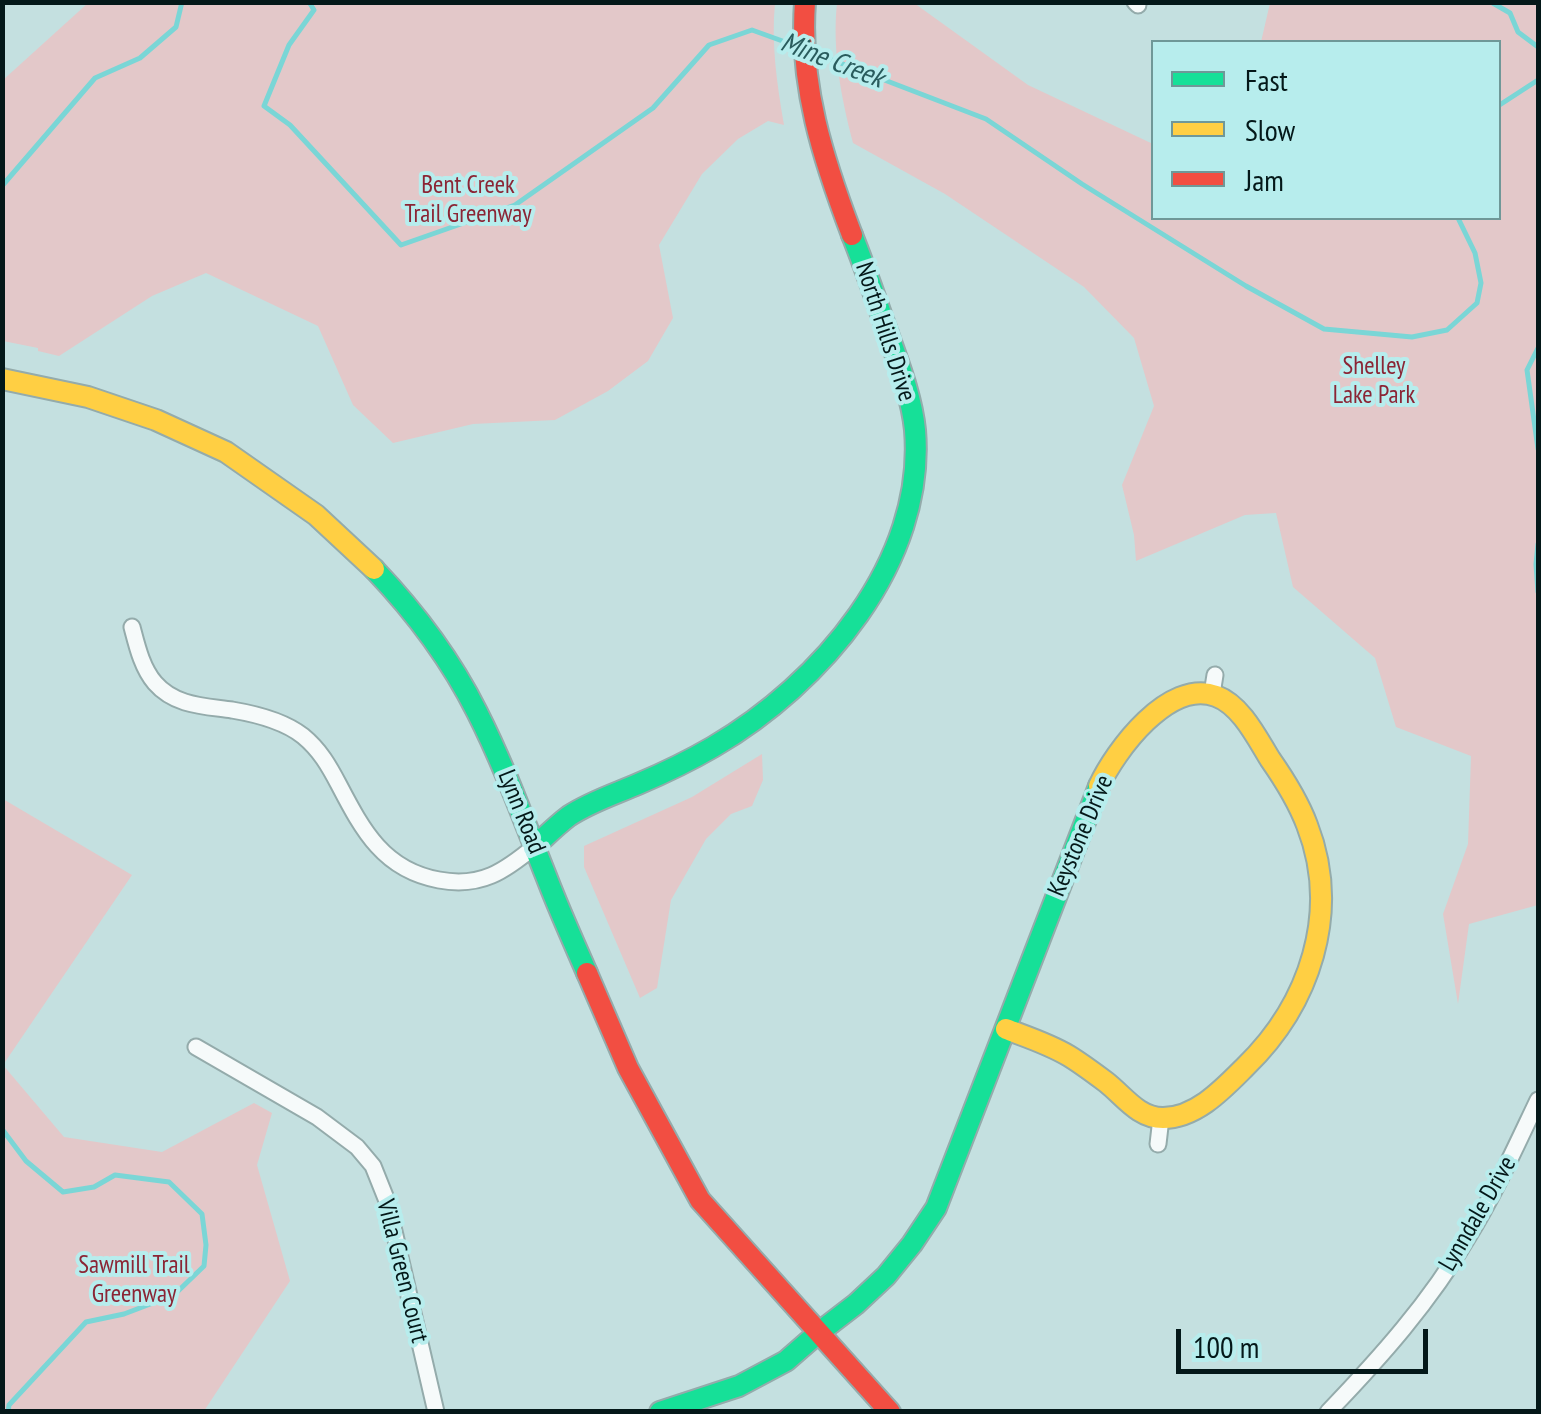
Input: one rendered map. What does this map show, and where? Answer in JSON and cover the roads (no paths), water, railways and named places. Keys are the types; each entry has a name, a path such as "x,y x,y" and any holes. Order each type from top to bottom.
{"main road":[{"name":"North Hills Drive","path":"535,846 573,813 698,756 787,694 850,624 883,571 908,516 915,483 916,432 818,133 803,51 805,2"},
{"name":"Lynn Road","path":"2,379 88,397 156,420 226,452 316,515 377,570 416,616 484,726 518,798 575,946 628,1068 700,1200 890,1412"},
{"name":"Keystone Drive","path":"670,1411 781,1366 878,1286 919,1238 936,1208 1099,786 1121,746 1164,706 1214,684 1294,796 1309,830 1319,874 1319,936 1306,982 1291,1013 1266,1046 1205,1102 1179,1116 1161,1118"},
{"path":"1006,1029 1048,1044 1072,1058 1142,1114 1161,1118"}],"street":[{"path":"132,627 142,660 155,684 178,701 271,720 302,736 325,758 365,831 380,851 399,866 437,880 480,880 506,869 535,846"},
{"name":"Villa Green Court","path":"196,1047 318,1117 357,1147 373,1166 386,1201 436,1412"},
{"name":"Lynndale Drive","path":"1328,1412 1380,1358 1468,1238 1538,1100"},
{"path":"1158,1144 1161,1118"}],"waterway":[{"name":"Mine Creek","path":"2,186 95,78 140,58 176,27 182,2"},
{"name":"Mine Creek","path":"309,2 314,10 289,45 264,106 290,125 401,245 515,205 653,108 709,45 752,30 799,47"},
{"path":"1491,2 1510,13 1518,32 1538,47"},
{"name":"Mine Creek","path":"809,51 986,119 1246,286 1324,329 1412,337 1447,330 1477,303 1481,283 1475,253 1459,220"},
{"name":"Mine Creek","path":"1501,104 1538,80"},
{"path":"1538,348 1527,370 1538,449"},
{"path":"1538,544 1538,592"},
{"name":"Mine Creek","path":"2,1129 26,1161 63,1192 94,1187 115,1175 169,1182 202,1214 206,1245 204,1266 174,1295 124,1314 86,1322 9,1405 8,1412"}],"park label":[{"name":"Bent Creek Trail Greenway","path":"468,200"},
{"name":"Shelley Lake Park","path":"1374,382"},
{"name":"Sawmill Trail Greenway","path":"134,1280"}]}
